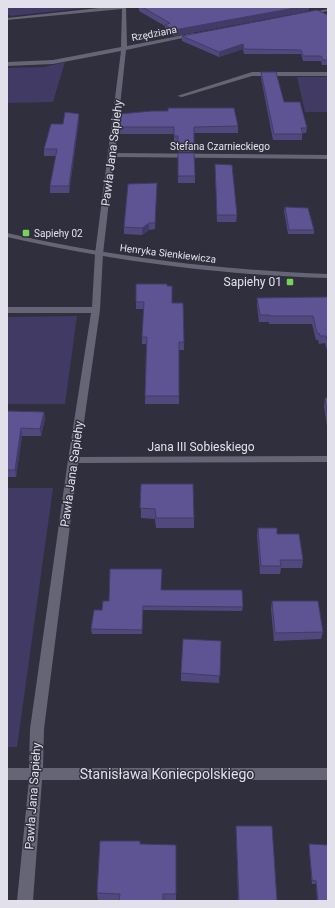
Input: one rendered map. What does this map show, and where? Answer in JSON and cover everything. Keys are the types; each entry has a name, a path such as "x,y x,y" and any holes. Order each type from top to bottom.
{"street":[{"path":"7,19 123,7"},
{"name":"Pawła Jana Sapiehy","path":"25,901 36,774 37,729 96,310 99,254 124,48 123,7"},
{"path":"298,15 328,10"},
{"name":"Rzędziana","path":"7,64 53,62 197,34"},
{"path":"180,96 252,74 328,74"},
{"name":"Stefana Czarnieckiego","path":"112,155 328,157"},
{"name":"Henryka Sienkiewicza","path":"7,235 99,254 173,265 232,271 328,276"},
{"path":"7,310 96,310"},
{"name":"Jana III Sobieskiego","path":"74,460 328,459"},
{"name":"Stanisława Koniecpolskiego","path":"7,774 328,774"}],"shaded area":[{"path":"7,7 94,7 10,16 7,13"},
{"path":"65,62 53,102 7,103 7,68 44,67"},
{"path":"297,77 328,77 328,112 305,112"},
{"path":"77,316 65,404 7,404 7,317"},
{"path":"7,488 53,488 17,747 7,747"}],"building":[{"path":"142,7 300,7 174,30 165,25 170,23"},
{"path":"317,10 328,15 328,60 323,60 321,56 303,56 301,50 244,49 243,44 219,52 182,36"},
{"path":"261,72 276,72 284,102 300,102 307,128 301,128 303,134 274,134"},
{"path":"168,108 234,108 238,126 194,127 194,146 178,145 178,136 174,136 174,127 118,127 120,114 168,111"},
{"path":"65,112 79,114 69,186 50,186 57,149 44,149 51,124 63,124"},
{"path":"178,153 194,153 195,176 178,176"},
{"path":"215,164 232,165 237,215 217,215"},
{"path":"157,183 155,223 149,223 142,228 124,227 128,184"},
{"path":"285,207 308,208 314,230 289,230"},
{"path":"136,284 167,284 167,286 172,286 172,303 183,303 184,342 179,342 179,396 145,396 147,337 142,337 144,302 136,302"},
{"path":"328,297 328,342 326,336 320,336 319,333 317,333 313,316 260,315 257,298"},
{"path":"325,398 328,398 328,418"},
{"path":"7,411 44,412 40,429 21,428 15,470 7,470"},
{"path":"141,484 193,484 194,518 156,518 155,509 140,508"},
{"path":"258,528 277,528 277,534 299,534 303,560 280,560 281,566 261,566"},
{"path":"110,569 162,569 161,590 242,590 243,607 143,606 142,630 91,629 94,610 102,610 103,601 109,601"},
{"path":"272,601 318,601 323,632 275,633"},
{"path":"183,639 221,641 220,676 181,673"},
{"path":"236,826 272,826 277,901 239,901"},
{"path":"100,841 140,841 140,844 176,845 176,894 163,894 163,901 119,901 120,894 97,893"},
{"path":"309,844 328,845 328,901 318,901 316,881 312,880"}],"place":[{"name":"Sapiehy 02","path":"26,233"},
{"name":"Sapiehy 01","path":"290,282"}]}
